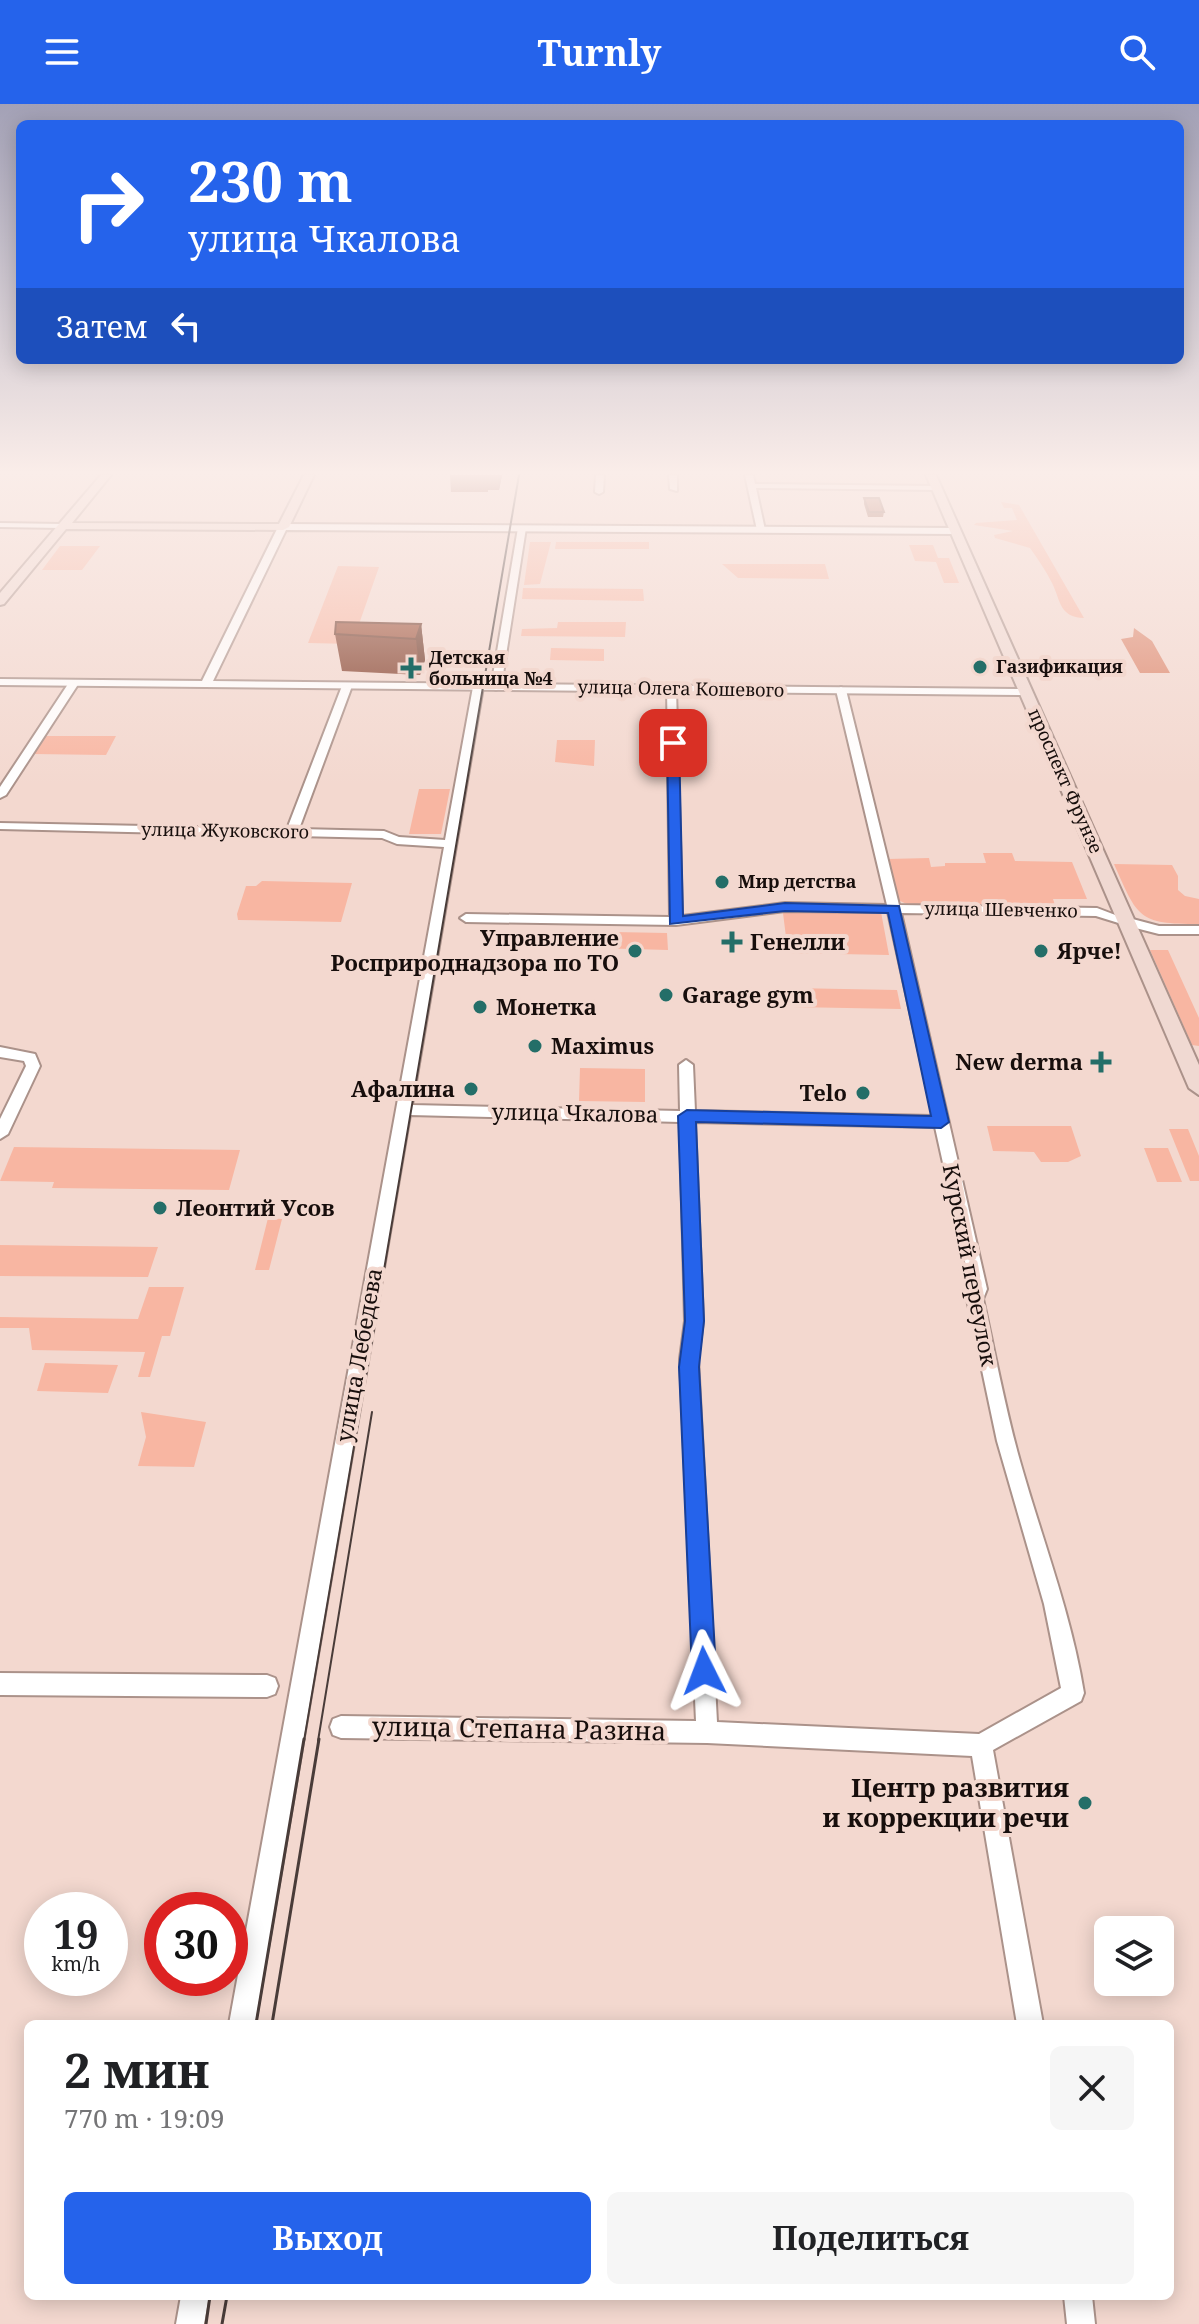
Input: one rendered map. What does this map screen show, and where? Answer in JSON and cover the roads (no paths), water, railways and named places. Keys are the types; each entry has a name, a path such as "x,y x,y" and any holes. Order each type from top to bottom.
{"main road":[{"path":"0,601 19,579"},
{"name":"проспект Фрунзе","path":"976,579 1199,1088"}],"street":[{"path":"206,684 258,579"},
{"path":"496,687 514,579"},
{"name":"улица Олега Кошевого","path":"0,682 1026,692"},
{"path":"0,795 74,683"},
{"path":"292,832 347,686"},
{"name":"улица Лебедева","path":"243,2020 478,687"},
{"path":"671,688 676,921"},
{"name":"Курский переулок","path":"841,690 894,909 979,1289 975,1299 1011,1461 1047,1569 1067,1650 1073,1693 981,1745"},
{"name":"улица Жуковского","path":"0,826 384,835 397,840 448,844"},
{"name":"улица Шевченко","path":"466,918 676,921 785,907 1097,912 1159,930 1199,930"},
{"path":"0,1052 30,1057 33,1066 0,1134"},
{"path":"686,1065 694,1321 689,1367 707,1732"},
{"name":"улица Чкалова","path":"402,1110 941,1122"},
{"path":"0,1684 267,1686"},
{"name":"улица Степана Разина","path":"341,1727 707,1732 981,1745"},
{"path":"981,1745 1029,2020"},
{"path":"190,2324 194,2300"},
{"path":"1078,2300 1081,2324"}],"tram line":[{"path":"304,1741 501,579"},
{"path":"318,1741 372,1412"},
{"path":"257,2020 304,1739"},
{"path":"273,2020 319,1739"},
{"path":"206,2324 209,2300"},
{"path":"222,2324 226,2300"}],"place":[{"name":"Газификация","path":"980,667"},
{"name":"Детская больница №4","path":"411,668"},
{"name":"Мир детства","path":"722,882"},
{"name":"Генелли","path":"732,942"},
{"name":"Управление Росприроднадзора по ТО","path":"635,951"},
{"name":"Ярче!","path":"1041,951"},
{"name":"Garage gym","path":"666,995"},
{"name":"Монетка","path":"480,1007"},
{"name":"Maximus","path":"535,1046"},
{"name":"New derma","path":"1101,1062"},
{"name":"Афалина","path":"471,1089"},
{"name":"Telo","path":"863,1093"},
{"name":"Леонтий Усов","path":"160,1208"},
{"name":"Центр развития и коррекции речи","path":"1085,1803"}]}
